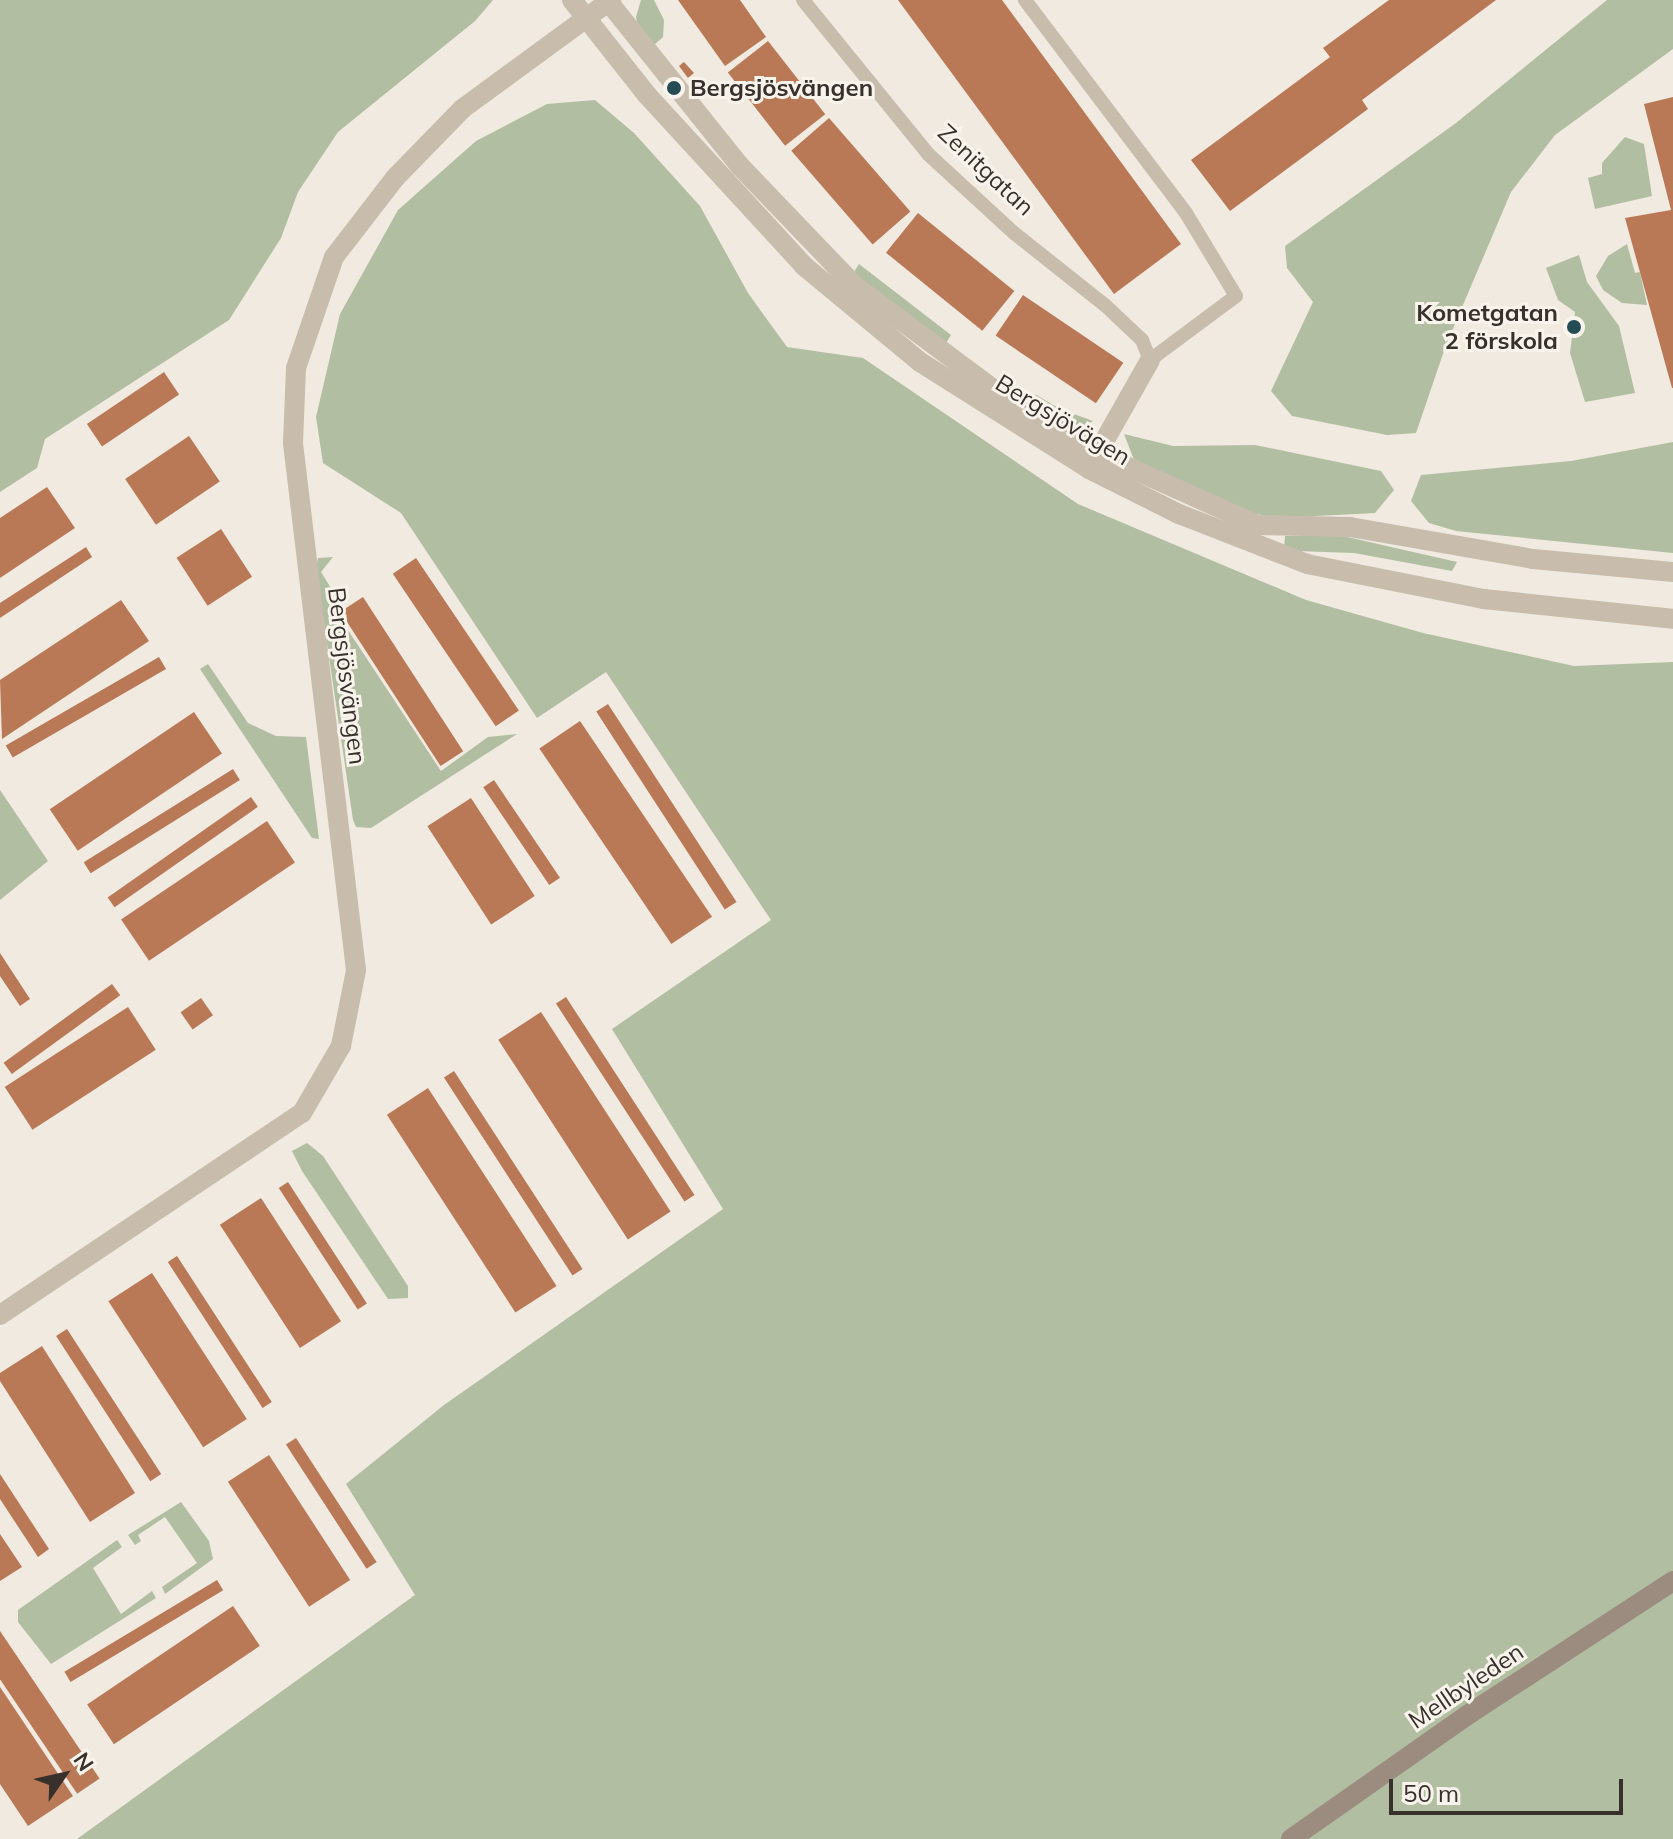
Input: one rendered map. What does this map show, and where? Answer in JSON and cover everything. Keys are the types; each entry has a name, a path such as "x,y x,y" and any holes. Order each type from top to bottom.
{"main road":[{"name":"Mellbyleden","path":"1291,1839 1466,1716 1673,1581"}],"street":[{"name":"Bergsjövägen","path":"572,0 584,20 760,223 804,266 920,362 1179,514 1307,564 1484,599 1673,619"},
{"name":"Bergsjövägen","path":"609,1 739,165 855,286 1093,461 1257,525 1350,527 1533,559 1673,572"},
{"name":"Bergsjösvängen","path":"0,1315 302,1113 341,1046 356,970 293,443 296,368 334,257 395,178 462,109 609,1"},
{"path":"1093,461 1150,360"}],"lane":[{"name":"Zenitgatan","path":"803,0 928,154 1142,340 1150,360"},
{"path":"1025,0 1186,213 1236,296 1150,360"}],"green space":[{"path":"0,0 493,0 475,21 338,132 298,192 281,238 229,320 45,439 37,468 0,492"},
{"path":"641,0 654,0 664,20 663,37 654,45 639,31 636,17"},
{"path":"1607,0 1673,0 1673,49 1555,135 1511,192 1446,345 1416,433 1387,435 1292,416 1271,391 1313,302 1287,268 1285,246 1456,123"},
{"path":"595,100 634,133 700,206 748,293 787,347 863,358 1078,504 1306,600 1423,633 1574,666 1673,662 1673,1839 77,1839 415,1595 346,1484 444,1405 723,1209 612,1029 771,920 606,672 537,718 401,513 323,463 316,417 340,314 398,210 476,141 547,104"},
{"path":"1625,137 1644,144 1652,196 1595,209 1588,178 1602,174 1602,163"},
{"path":"1627,244 1635,273 1640,272 1647,305 1622,303 1603,290 1596,276 1608,256"},
{"path":"1579,255 1587,282 1619,326 1635,393 1585,402 1570,353 1575,312 1558,300 1546,268"},
{"path":"859,264 951,335 946,343 860,280 854,272"},
{"path":"1035,394 1060,409 1093,421 1078,429 1046,416"},
{"path":"1124,434 1173,446 1255,445 1381,471 1394,490 1375,513 1276,518 1247,512 1134,460"},
{"path":"1673,442 1673,553 1456,531 1429,523 1411,501 1421,475 1571,461"},
{"path":"1285,536 1343,536 1457,562 1452,571 1354,553 1297,551 1284,549"},
{"path":"333,557 321,572 342,606 336,612 441,771 488,737 517,734 371,828 356,827 353,820 316,568 318,558"},
{"path":"208,664 248,723 276,736 306,737 319,839 312,838 200,669"},
{"path":"0,790 48,861 0,900"},
{"path":"307,1143 323,1156 408,1286 408,1298 388,1299 302,1171 292,1151"},
{"path":"181,1502 209,1541 213,1559 165,1594 162,1587 197,1563 165,1517 138,1535 141,1541 135,1545 128,1535"},
{"path":"117,1540 122,1547 93,1568 121,1614 152,1591 156,1598 51,1664 18,1622 18,1610"}],"building":[{"path":"678,0 740,0 766,37 725,66"},
{"path":"898,0 1002,0 1181,244 1114,294"},
{"path":"1389,0 1496,0 1362,100 1368,109 1230,211 1191,160 1330,57 1323,48"},
{"path":"768,41 825,114 785,146 728,72"},
{"path":"684,62 694,73 688,78 679,66"},
{"path":"1673,97 1672,388 1625,218 1671,210 1644,104"},
{"path":"829,118 910,212 873,244 791,151"},
{"path":"918,213 1014,291 982,331 886,253"},
{"path":"1023,295 1123,363 1096,403 996,336"},
{"path":"164,372 179,394 102,446 87,424"},
{"path":"189,436 220,482 156,525 125,479"},
{"path":"47,487 75,528 0,578 0,518"},
{"path":"221,529 252,577 208,606 177,558"},
{"path":"86,547 92,557 0,618 0,603"},
{"path":"416,558 519,711 496,726 393,574"},
{"path":"363,597 463,751 441,766 340,612"},
{"path":"121,600 149,641 2,739 0,680"},
{"path":"159,657 166,669 13,758 6,746"},
{"path":"608,704 737,902 725,910 596,712"},
{"path":"194,712 222,753 78,851 50,809"},
{"path":"580,721 712,917 671,944 539,748"},
{"path":"233,769 240,780 91,873 84,862"},
{"path":"494,780 560,878 549,885 483,787"},
{"path":"251,797 258,807 115,907 108,897"},
{"path":"471,798 535,896 491,924 427,826"},
{"path":"267,821 295,862 149,961 121,919"},
{"path":"0,953 30,999 20,1006 0,976"},
{"path":"112,984 120,995 12,1074 4,1063"},
{"path":"566,997 695,1195 684,1201 556,1004"},
{"path":"201,998 213,1015 193,1030 181,1012"},
{"path":"128,1007 156,1050 32,1130 5,1087"},
{"path":"541,1012 671,1212 628,1239 498,1040"},
{"path":"454,1071 583,1269 572,1275 444,1078"},
{"path":"428,1088 557,1286 515,1313 387,1115"},
{"path":"288,1182 367,1304 358,1310 279,1188"},
{"path":"261,1198 341,1321 300,1348 220,1225"},
{"path":"177,1256 272,1402 263,1408 168,1262"},
{"path":"152,1273 247,1419 203,1447 108,1301"},
{"path":"67,1329 161,1474 150,1481 56,1336"},
{"path":"42,1346 135,1493 90,1522 0,1381 0,1373"},
{"path":"296,1438 377,1562 367,1569 286,1445"},
{"path":"269,1455 350,1580 309,1607 228,1482"},
{"path":"0,1474 49,1549 38,1557 0,1499"},
{"path":"0,1534 22,1567 0,1581"},
{"path":"217,1580 223,1590 71,1682 64,1672"},
{"path":"233,1606 260,1646 114,1744 87,1704"},
{"path":"0,1631 100,1779 77,1794 0,1679"},
{"path":"0,1687 73,1796 28,1826 0,1784"}],"place":[{"name":"Bergsjösvängen","path":"674,88"},
{"name":"Kometgatan 2 förskola","path":"1574,327"}]}
